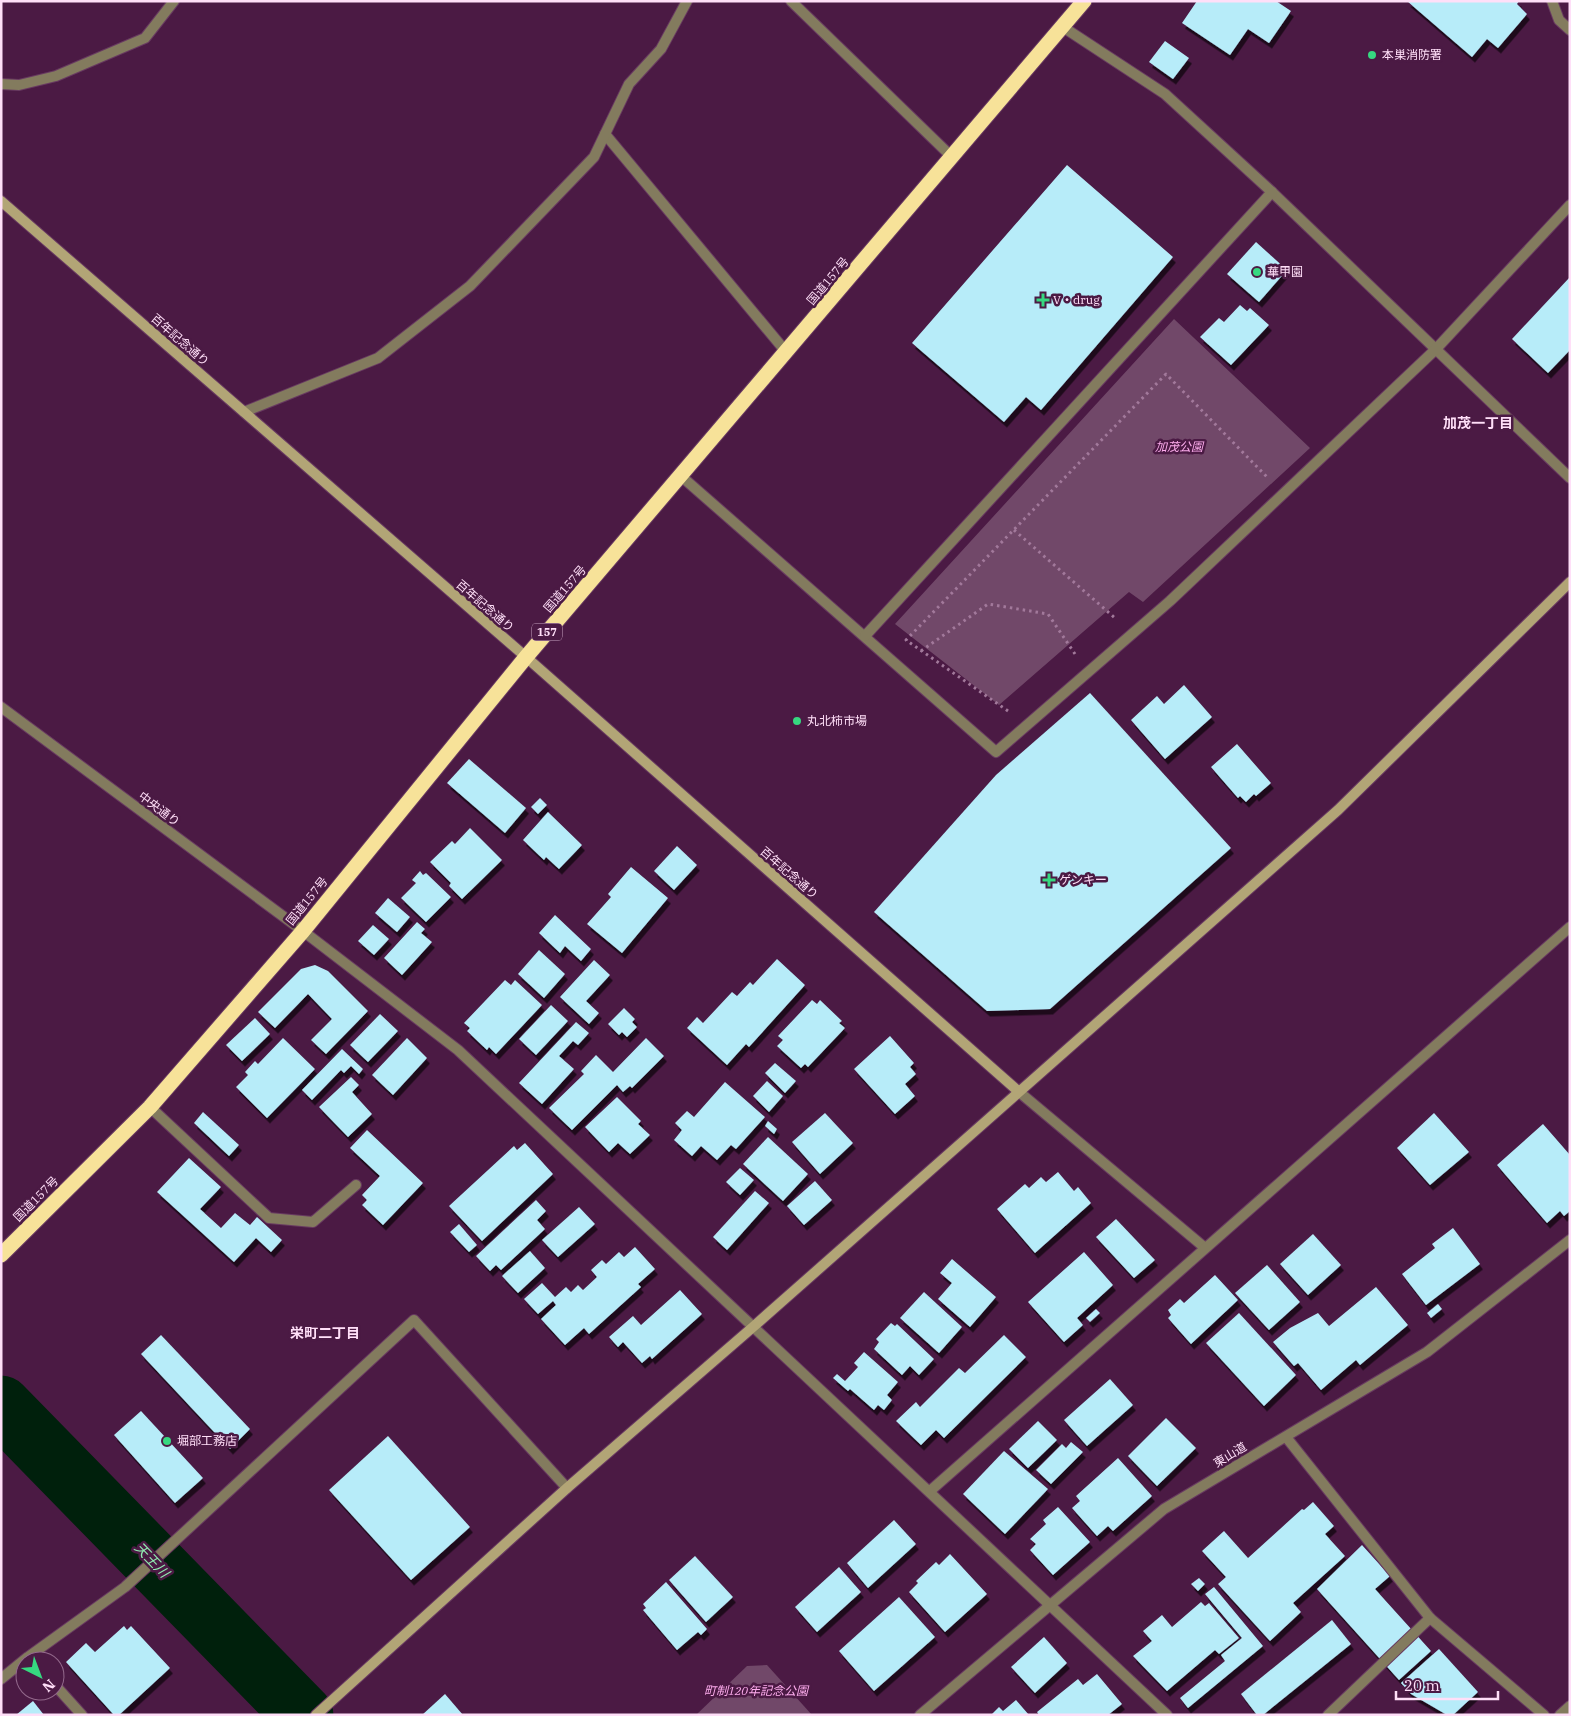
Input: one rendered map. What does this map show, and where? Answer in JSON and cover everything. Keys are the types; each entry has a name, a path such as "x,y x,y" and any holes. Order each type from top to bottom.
{"highway":[{"name":"国道157号","path":"1,1255 150,1107 303,931 526,657 682,476 1084,1"}],"street":[{"path":"1,84 19,85 56,76 145,38 174,1"},
{"path":"244,412 378,358 470,286 594,157 629,84 661,49 688,1"},
{"path":"791,1 952,157"},
{"path":"1552,1 1559,20 1570,30"},
{"path":"1062,27 1165,94 1272,192 1570,478"},
{"path":"605,134 787,352"},
{"path":"865,636 1272,192"},
{"name":"百年記念通り","path":"1,201 526,657 1018,1091"},
{"path":"682,476 996,752 1170,601 1436,349 1570,205"},
{"path":"316,1715 567,1488 753,1327 1338,810 1570,582"},
{"name":"中央通り","path":"1,707 303,931 458,1050 1167,1715"},
{"path":"930,1491 1204,1247 1570,927"},
{"path":"1018,1091 1204,1247"},
{"path":"150,1107 269,1218 313,1222 356,1185"},
{"name":"東山道","path":"920,1715 1164,1509 1426,1352 1570,1240"},
{"path":"41,1651 125,1586 414,1320 567,1488"},
{"path":"1286,1437 1430,1618 1544,1715"},
{"path":"1328,1715 1430,1618"},
{"path":"1,1679 15,1670"},
{"path":"65,1696 82,1715"},
{"path":"1560,1715 1570,1706"}],"path":[{"path":"1011,713 906,640 1166,374 1268,477 1261,484"},
{"path":"1014,530 1115,618"},
{"path":"921,651 988,604 1048,614 1078,659"},
{"path":"1109,625 1122,613"}],"green space":[{"name":"加茂公園","path":"1174,319 1310,448 1143,602 1129,592 999,705 895,624"},
{"name":"町制120年記念公園","path":"767,1665 812,1715 696,1715 747,1666"}],"building":[{"path":"1197,1 1276,1 1291,11 1269,43 1248,29 1230,55 1182,23"},
{"path":"1407,1 1519,1 1517,4 1527,14 1498,48 1487,39 1472,57"},
{"path":"1165,41 1189,58 1173,79 1149,62"},
{"name":"V・drug","path":"1067,165 1173,257 1041,410 1026,397 1004,422 912,343"},
{"name":"華甲園","path":"1256,242 1287,270 1259,302 1227,274"},
{"path":"1570,277 1570,350 1548,373 1512,339"},
{"path":"1240,305 1247,311 1250,308 1269,325 1231,365 1200,337 1219,318 1224,322"},
{"path":"1184,685 1212,717 1165,759 1131,720 1157,696 1164,704"},
{"name":"ゲンキー","path":"1090,693 1231,848 1050,1009 987,1011 874,912 996,775"},
{"path":"1237,744 1271,783 1256,796 1254,794 1246,802 1240,796 1238,798 1211,767"},
{"path":"469,759 526,808 505,833 447,783"},
{"path":"540,798 547,805 538,814 531,807"},
{"path":"548,812 582,845 559,869 546,857 544,860 523,840"},
{"path":"470,828 502,860 462,899 449,886 451,883 430,862 452,841 455,844"},
{"path":"677,846 697,865 674,890 654,871"},
{"path":"631,867 668,898 622,953 587,924 611,897 608,894"},
{"path":"420,871 423,875 426,873 451,897 426,922 401,898 416,883 412,880"},
{"path":"388,898 410,917 397,932 375,913"},
{"path":"555,915 591,949 581,961 565,946 560,953 539,933"},
{"path":"417,922 425,929 421,933 432,942 402,975 384,958"},
{"path":"373,925 389,939 374,955 358,941"},
{"path":"539,950 565,974 544,998 518,974"},
{"path":"777,959 805,985 749,1047 746,1044 727,1065 687,1028 697,1017 703,1023 732,992 737,996 750,982 753,985"},
{"path":"594,960 610,975 586,1001 599,1013 589,1024 560,997"},
{"path":"315,965 328,971 368,1011 326,1054 311,1040 332,1019 308,994 275,1028 258,1012 301,969"},
{"path":"505,980 511,985 515,980 542,1005 496,1054 489,1047 487,1050 467,1031 470,1028 464,1023"},
{"path":"812,1000 817,1004 820,1000 842,1021 839,1023 845,1028 808,1067 805,1064 801,1068 777,1046 783,1040 778,1036"},
{"path":"551,1005 568,1021 536,1055 519,1039"},
{"path":"624,1008 635,1019 632,1022 637,1027 627,1037 622,1032 619,1035 608,1024"},
{"path":"380,1014 398,1031 368,1062 350,1045"},
{"path":"255,1018 270,1034 242,1061 226,1045"},
{"path":"576,1022 589,1033 578,1045 573,1041 559,1056 574,1069 542,1104 519,1083"},
{"path":"890,1036 914,1063 910,1067 916,1074 905,1084 915,1096 895,1114 854,1069"},
{"path":"283,1038 315,1069 267,1118 236,1087 248,1075 245,1072 255,1061 258,1064"},
{"path":"407,1038 427,1058 393,1095 372,1075"},
{"path":"646,1038 664,1056 632,1088 630,1086 623,1092 617,1085 572,1130 549,1108 584,1074 581,1071 596,1055 613,1072"},
{"path":"342,1049 363,1069 359,1074 351,1066 344,1073 341,1070 312,1100 302,1090"},
{"path":"775,1063 796,1081 785,1093 765,1073"},
{"path":"351,1077 359,1085 352,1092 372,1114 348,1137 319,1107"},
{"path":"767,1081 783,1096 769,1112 753,1096"},
{"path":"725,1082 765,1117 736,1149 731,1145 717,1160 701,1146 692,1156 674,1140 682,1130 675,1123 687,1111 694,1117"},
{"path":"617,1097 641,1121 638,1124 650,1135 630,1154 618,1143 609,1152 585,1127"},
{"path":"203,1112 239,1145 229,1156 194,1123"},
{"path":"825,1113 853,1143 820,1174 792,1142"},
{"path":"1434,1113 1469,1152 1430,1185 1397,1148"},
{"path":"768,1121 777,1129 774,1134 765,1126"},
{"path":"1543,1124 1570,1155 1570,1211 1564,1216 1560,1211 1547,1223 1497,1165"},
{"path":"367,1130 423,1183 383,1225 362,1205 367,1200 362,1195 380,1176 350,1148"},
{"path":"768,1137 808,1174 783,1201 743,1164"},
{"path":"525,1143 553,1174 482,1241 449,1206 514,1146 517,1150"},
{"path":"189,1158 221,1187 200,1209 221,1228 235,1213 250,1225 257,1217 282,1240 271,1252 256,1238 234,1262 157,1192"},
{"path":"740,1168 754,1180 740,1195 726,1182"},
{"path":"1058,1172 1074,1191 1078,1187 1091,1203 1035,1253 997,1209 1025,1184 1029,1188 1041,1177 1046,1182"},
{"path":"815,1181 832,1200 804,1225 787,1206"},
{"path":"755,1191 769,1203 727,1250 713,1237"},
{"path":"536,1200 546,1211 537,1220 545,1229 501,1270 496,1265 490,1271 476,1256"},
{"path":"579,1207 595,1224 558,1257 542,1240"},
{"path":"1116,1219 1155,1260 1134,1278 1096,1237"},
{"path":"459,1224 477,1245 469,1252 450,1232"},
{"path":"1453,1228 1480,1264 1426,1305 1402,1274 1435,1248 1432,1244"},
{"path":"1313,1234 1341,1265 1308,1295 1280,1264"},
{"path":"635,1247 655,1269 638,1284 641,1287 589,1334 584,1328 565,1345 541,1319 556,1305 553,1301 538,1314 524,1299 542,1283 555,1297 566,1287 571,1292 578,1285 583,1290 597,1277 591,1270 602,1260 606,1264 619,1252 624,1257"},
{"path":"530,1251 545,1268 518,1293 502,1276"},
{"path":"1084,1252 1113,1285 1077,1318 1083,1325 1064,1342 1028,1302"},
{"path":"952,1259 996,1297 970,1327 938,1299 952,1283 940,1273"},
{"path":"1267,1265 1300,1302 1269,1330 1235,1293"},
{"path":"1215,1275 1238,1300 1191,1344 1168,1318 1171,1315 1168,1310 1180,1299 1184,1303"},
{"path":"1376,1287 1408,1325 1360,1365 1356,1360 1321,1390 1298,1363 1294,1366 1273,1342 1290,1328 1318,1313 1329,1326"},
{"path":"680,1290 702,1314 652,1359 650,1356 642,1363 623,1342 618,1347 609,1337 633,1316 641,1325"},
{"path":"924,1292 962,1327 939,1353 900,1318"},
{"path":"1438,1304 1442,1309 1431,1318 1427,1313"},
{"path":"1096,1309 1100,1313 1090,1322 1086,1318"},
{"path":"1239,1313 1296,1375 1264,1406 1206,1343"},
{"path":"891,1323 895,1326 897,1324 934,1359 919,1375 910,1366 902,1375 874,1349 879,1342 876,1339"},
{"path":"161,1335 250,1429 230,1449 141,1354"},
{"path":"1004,1335 1026,1357 944,1438 936,1430 921,1445 896,1421 916,1402 920,1407 959,1368 965,1373"},
{"path":"864,1352 898,1382 887,1395 892,1400 884,1410 878,1405 874,1410 850,1389 848,1391 833,1378 837,1374 845,1381 858,1367 854,1363"},
{"path":"1110,1379 1133,1405 1087,1446 1064,1420"},
{"path":"141,1411 203,1478 175,1503 114,1435"},
{"path":"1166,1418 1196,1448 1157,1486 1128,1456"},
{"path":"1038,1421 1057,1440 1028,1468 1009,1449"},
{"path":"388,1436 470,1527 411,1580 329,1490"},
{"path":"1071,1442 1083,1452 1051,1484 1036,1470 1062,1444 1066,1448"},
{"path":"1004,1451 1048,1489 1005,1534 963,1494"},
{"path":"1118,1458 1152,1496 1113,1531 1108,1526 1097,1536 1072,1508 1080,1501 1076,1496"},
{"path":"1313,1502 1334,1526 1325,1534 1345,1556 1293,1603 1301,1612 1270,1641 1218,1584 1226,1577 1202,1551 1224,1531 1248,1558 1302,1509 1304,1510"},
{"path":"1058,1507 1090,1542 1053,1575 1030,1550 1036,1544 1030,1539 1046,1524 1043,1520"},
{"path":"894,1520 916,1544 868,1588 847,1563"},
{"path":"1362,1545 1390,1576 1375,1589 1431,1651 1399,1680 1317,1589"},
{"path":"950,1554 987,1594 945,1632 909,1592 918,1583 916,1581 936,1562 939,1565"},
{"path":"695,1556 733,1597 706,1622 669,1580"},
{"path":"839,1567 861,1592 817,1632 795,1607"},
{"path":"1199,1578 1205,1584 1198,1591 1191,1584"},
{"path":"666,1582 707,1629 701,1635 698,1632 677,1650 643,1610 646,1608 643,1604"},
{"path":"1214,1587 1263,1646 1188,1708 1180,1698 1225,1661 1221,1655 1242,1638 1205,1594"},
{"path":"899,1597 935,1637 874,1691 839,1651"},
{"path":"1201,1602 1205,1606 1209,1603 1239,1638 1219,1654 1215,1650 1167,1691 1133,1656 1152,1641 1143,1631 1162,1615 1172,1627"},
{"path":"1332,1620 1351,1644 1263,1715 1257,1715 1241,1694"},
{"path":"124,1626 127,1630 131,1626 170,1668 119,1715 114,1715 66,1662 86,1643 95,1652"},
{"path":"1044,1637 1067,1663 1035,1693 1011,1667"},
{"path":"1439,1649 1478,1692 1453,1715 1447,1715 1411,1694 1401,1683"},
{"path":"1097,1674 1122,1704 1108,1715 1039,1715 1037,1712 1078,1679 1083,1685"},
{"path":"445,1694 463,1715 422,1715"},
{"path":"1016,1700 1029,1715 991,1715 999,1707 1003,1711"},
{"path":"33,1701 44,1715 16,1715"}],"waterway":[{"name":"天王川","path":"1,1406 303,1715"}],"place":[{"name":"本巣消防署","path":"1372,55"},
{"name":"華甲園","path":"1257,272"},
{"name":"V・drug","path":"1043,300"},
{"name":"丸北柿市場","path":"797,721"},
{"name":"ゲンキー","path":"1049,880"},
{"name":"堀部工務店","path":"167,1441"}],"district":[{"name":"加茂一丁目","path":"1478,423"},
{"name":"栄町二丁目","path":"325,1333"}]}
